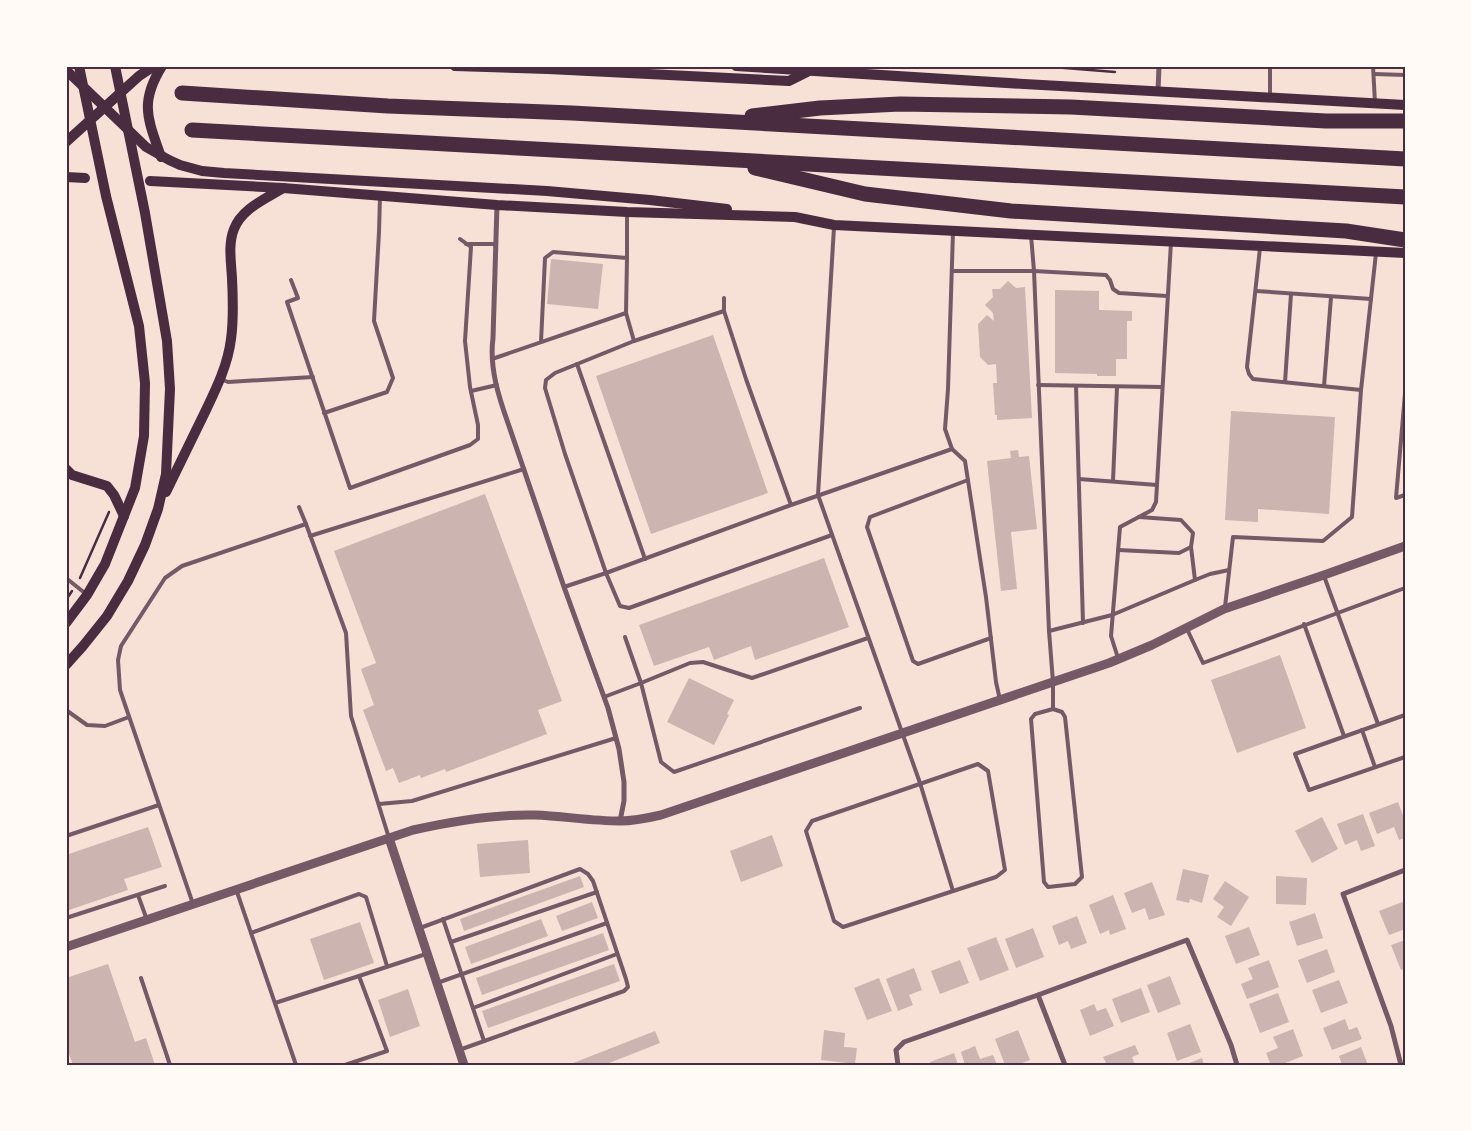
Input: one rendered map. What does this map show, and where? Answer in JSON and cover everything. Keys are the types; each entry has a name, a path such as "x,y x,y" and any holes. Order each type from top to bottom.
{"highway":[{"path":"182,93 388,106 572,113 1405,159"},
{"path":"708,121 820,108 900,104 1070,107 1326,121 1405,121"},
{"path":"192,130 1405,197"},
{"path":"717,159 864,194 1011,211 1346,231 1405,240"}],"main road":[{"path":"66,623 87,595 105,564 135,488 144,436 145,383 139,326 106,196 78,66"},
{"path":"115,66 145,213 167,341 170,389 166,474 158,509"},
{"path":"66,142 139,76 154,66"},
{"path":"161,157 147,104 150,88 162,66"},
{"path":"455,66 548,68 790,81 808,71"},
{"path":"736,66 1405,105"},
{"path":"66,70 146,148 161,157 191,168 213,172 565,192 795,217 834,224 1405,253"},
{"path":"66,177 85,178"},
{"path":"150,181 283,188 497,205 627,212 795,217"},
{"path":"66,665 106,616 128,581 158,509 227,362 233,316 231,245 234,230 240,219 251,208 283,188"},
{"path":"66,469 72,475 107,486 114,495 124,516"}],"street":[{"path":"1158,91 1159,66"},
{"path":"497,205 491,353 496,385 564,587 604,697 616,738 624,782 624,801 620,821"},
{"path":"66,947 413,830 440,824 505,815 534,815 620,821 639,820 662,815 1118,659 1152,645 1224,609 1324,576 1405,546"},
{"path":"389,838 464,1065"},
{"path":"1401,1065 1391,1026 1343,894 1405,870"},
{"path":"898,1065 896,1050 904,1042 1187,940 1231,1045 1237,1065"},
{"path":"1038,995 1065,1065"}],"lane":[{"path":"1270,66 1270,97"},
{"path":"1373,66 1375,103"},
{"path":"1374,74 1405,75"},
{"path":"324,413 387,392 393,378 374,321 380,195"},
{"path":"627,212 626,313 634,341"},
{"path":"834,224 818,495 903,733 953,891"},
{"path":"953,231 945,429 952,449 965,461 1000,700"},
{"path":"1031,235 1053,709"},
{"path":"291,280 298,298 287,302 350,488 470,445 478,439 478,425 464,341 470,247 460,239"},
{"path":"1118,659 1111,636 1120,527 1152,510 1156,502 1171,242"},
{"path":"466,244 496,244"},
{"path":"1260,247 1247,367 1249,374 1253,379 1361,390"},
{"path":"541,342 545,258 553,252 627,258"},
{"path":"1224,609 1233,538 1323,541 1352,517 1361,390 1376,252"},
{"path":"952,271 1034,271 1106,275 1113,289 1119,293 1167,296"},
{"path":"1256,291 1371,300"},
{"path":"1285,382 1291,294"},
{"path":"1324,386 1331,297"},
{"path":"724,298 724,311 746,379 791,505"},
{"path":"724,311 634,341 555,373 546,380 545,388 565,454 606,573 620,606 629,608 832,535"},
{"path":"492,359 626,313"},
{"path":"577,364 645,559"},
{"path":"220,378 228,382 313,377"},
{"path":"471,391 496,385"},
{"path":"1038,385 1162,388"},
{"path":"1076,386 1083,623"},
{"path":"1113,481 1117,386"},
{"path":"1405,394 1403,436 1396,498 1405,495"},
{"path":"564,587 818,495 952,449"},
{"path":"310,536 524,469"},
{"path":"1079,479 1157,485"},
{"path":"968,480 870,517 867,527 913,661 918,664 991,638"},
{"path":"299,507 346,633 350,716 389,838"},
{"path":"1137,517 1181,520 1193,533 1191,547 1195,580"},
{"path":"193,904 120,690 118,660 122,646 165,578 182,566 306,524"},
{"path":"1118,550 1179,553 1191,547"},
{"path":"1048,631 1112,616 1210,574 1229,570"},
{"path":"1324,576 1378,724"},
{"path":"66,578 87,595"},
{"path":"1186,628 1203,663 1405,588"},
{"path":"1304,624 1344,736"},
{"path":"625,637 641,683 661,762 674,772 860,708"},
{"path":"604,697 690,663 703,662 752,678 868,638"},
{"path":"1053,709 1062,712 1065,717 1082,877 1075,884 1048,887 1044,882 1032,719 1035,714 1053,709"},
{"path":"66,710 88,725 105,726 129,716"},
{"path":"1405,715 1296,754 1309,790 1405,757"},
{"path":"1362,730 1375,767"},
{"path":"379,804 412,801 616,738"},
{"path":"978,764 988,771 1005,870 996,877 843,927 834,921 806,831 812,821 920,783 978,764"},
{"path":"66,836 159,806"},
{"path":"419,928 580,870 588,874 597,892 628,987 624,991 459,1050"},
{"path":"66,918 165,886"},
{"path":"236,890 296,1065"},
{"path":"451,942 597,892"},
{"path":"251,933 359,894 366,897 387,966"},
{"path":"138,895 147,920"},
{"path":"444,919 484,1041"},
{"path":"437,983 607,923"},
{"path":"275,1003 427,954"},
{"path":"473,1008 617,954"},
{"path":"345,1065 387,1052 359,976"},
{"path":"141,978 170,1065"}],"path":[{"path":"1040,66 1115,72"},
{"path":"66,600 76,586 111,509"}],"building":[{"path":"551,259 603,264 598,309 547,304"},
{"path":"1008,281 1016,288 1025,287 1032,418 997,420 993,383 997,383 996,364 988,365 980,357 978,324 987,315 994,321 993,313 985,305 993,297 992,289 1000,289"},
{"path":"1055,290 1099,291 1099,310 1132,311 1132,321 1127,321 1127,359 1116,359 1116,376 1055,373"},
{"path":"713,335 768,493 651,534 596,376"},
{"path":"1231,411 1335,417 1329,514 1258,509 1258,522 1225,520"},
{"path":"1018,450 1019,457 1029,456 1037,529 1011,532 1017,589 1001,591 987,461 1011,458 1010,451"},
{"path":"485,494 562,701 538,710 547,734 446,772 445,769 421,778 420,775 399,783 393,768 386,771 363,710 374,705 361,669 376,663 334,551"},
{"path":"824,558 849,627 755,660 751,646 714,660 709,647 654,666 639,625"},
{"path":"1280,655 1306,728 1237,753 1211,680"},
{"path":"689,678 734,700 727,714 729,715 714,745 667,722"},
{"path":"1398,802 1405,821 1405,838 1399,840 1394,827 1377,834 1369,813"},
{"path":"1363,814 1375,846 1361,851 1357,840 1345,845 1337,824"},
{"path":"1322,817 1338,849 1312,863 1295,831"},
{"path":"148,827 162,867 124,879 128,890 66,911 66,855"},
{"path":"772,835 783,866 741,882 730,851"},
{"path":"528,840 530,873 480,877 477,844"},
{"path":"1183,869 1209,875 1202,903 1190,899 1189,903 1176,900"},
{"path":"580,876 584,887 464,931 460,919"},
{"path":"1276,876 1307,878 1306,905 1276,904"},
{"path":"1225,881 1249,897 1231,926 1217,917 1224,907 1213,899"},
{"path":"1152,882 1165,915 1149,920 1145,908 1132,913 1124,893"},
{"path":"1113,895 1126,929 1110,935 1109,930 1100,934 1089,905"},
{"path":"1405,901 1405,929 1389,935 1379,911"},
{"path":"592,902 598,918 562,931 556,916"},
{"path":"1315,913 1323,938 1297,946 1289,922"},
{"path":"1077,916 1087,943 1071,949 1068,941 1059,945 1052,926"},
{"path":"541,919 548,936 471,964 465,947"},
{"path":"360,922 374,963 324,980 310,939"},
{"path":"1249,927 1260,955 1236,964 1225,936"},
{"path":"1033,928 1044,957 1016,968 1005,939"},
{"path":"603,933 609,950 482,995 476,978"},
{"path":"996,937 1009,970 980,981 967,948"},
{"path":"1405,940 1405,969 1401,970 1391,945"},
{"path":"1327,949 1335,972 1307,983 1298,960"},
{"path":"960,960 969,983 940,994 931,971"},
{"path":"1269,960 1279,987 1247,999 1241,984 1253,979 1248,968"},
{"path":"108,964 135,1042 146,1038 155,1065 73,1065 66,1046 66,978"},
{"path":"614,964 620,981 488,1028 482,1011"},
{"path":"914,968 922,990 909,995 913,1005 898,1011 886,979"},
{"path":"1170,976 1181,1004 1158,1013 1147,985"},
{"path":"879,978 892,1011 867,1020 854,988"},
{"path":"1339,980 1348,1003 1321,1013 1312,990"},
{"path":"1141,988 1150,1012 1121,1023 1112,999"},
{"path":"408,989 420,1026 390,1037 378,1000"},
{"path":"1278,993 1289,1022 1260,1033 1249,1004"},
{"path":"1094,1004 1097,1011 1106,1008 1114,1026 1090,1036 1080,1010"},
{"path":"1345,1019 1349,1030 1357,1027 1362,1039 1332,1050 1323,1028"},
{"path":"1190,1024 1201,1052 1177,1061 1167,1033"},
{"path":"1293,1029 1303,1056 1280,1065 1271,1065 1266,1053 1278,1048 1273,1037"},
{"path":"824,1030 845,1033 844,1047 857,1048 855,1064 821,1060"},
{"path":"1018,1030 1030,1060 1017,1065 1005,1065 995,1039"},
{"path":"655,1031 660,1043 604,1065 568,1065"},
{"path":"1135,1045 1139,1054 1132,1057 1135,1065 1107,1065 1103,1057"},
{"path":"975,1046 980,1059 993,1055 997,1065 965,1065 961,1052"},
{"path":"1361,1047 1368,1065 1342,1065 1339,1056"},
{"path":"954,1053 958,1065 931,1065 930,1062"},
{"path":"1202,1058 1204,1065 1184,1065"}]}
